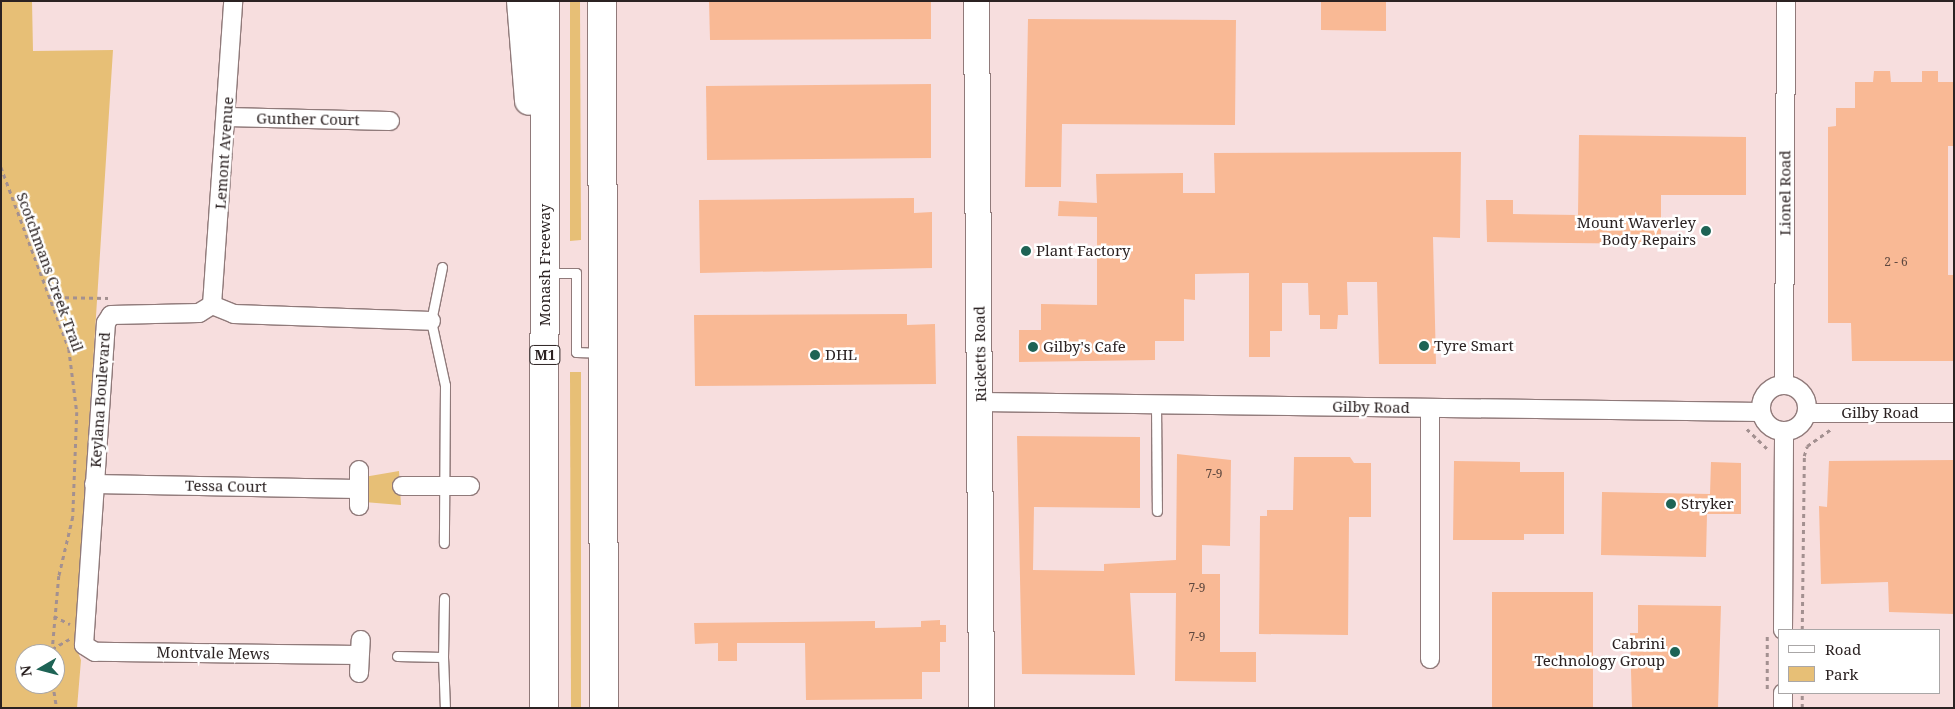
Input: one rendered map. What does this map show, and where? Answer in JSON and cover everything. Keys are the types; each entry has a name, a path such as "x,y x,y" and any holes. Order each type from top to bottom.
{"highway":[{"path":"521,1 546,329"},
{"name":"Monash Freeway","path":"544,708 545,1"},
{"path":"602,1 604,708"},
{"path":"604,353 616,1"},
{"path":"604,670 608,708"}],"street":[{"name":"Lemont Avenue","path":"212,306 233,1"},
{"name":"Ricketts Road","path":"976,1 981,708"},
{"name":"Lionel Road","path":"1784,384 1786,1"},
{"name":"Gunther Court","path":"226,117 390,121"},
{"path":"212,306 234,314 431,321"},
{"name":"Keylana Boulevard","path":"83,630 106,324 111,315 124,313 199,313 212,306"},
{"path":"1784,384 1804,396 1807,413 1799,426 1784,431 1769,426 1761,412 1764,396 1784,384"},
{"name":"Gilby Road","path":"980,402 1761,412"},
{"path":"1430,408 1430,659"},
{"name":"Gilby Road","path":"1807,413 1954,413"},
{"path":"1775,631 1784,431"},
{"name":"Tessa Court","path":"94,484 358,497 359,470"},
{"path":"402,486 470,486"},
{"name":"Montvale Mews","path":"83,630 84,645 95,652 359,647 359,674"},
{"path":"1775,696 1783,708"}],"lane":[{"path":"442,267 431,321 445,384 444,543"},
{"path":"545,273 576,273 576,352 604,353"},
{"path":"1156,404 1157,511"},
{"path":"444,598 443,657 445,708"},
{"path":"397,656 443,657"}],"path":[{"name":"Scotchmans Creek Trail","path":"1,167 69,349 78,460 72,517 58,584 53,644"},
{"path":"49,297 124,299 124,313"},
{"path":"1738,412 1738,429 1749,429 1768,449 1768,457"},
{"path":"1802,629 1804,456 1808,446 1831,430 1831,412"},
{"path":"1775,631 1775,696"},
{"path":"55,694 57,708"},
{"path":"1802,694 1802,708"}],"green space":[{"path":"1,1 32,1 33,51 113,50 75,645 81,660 77,708 1,708"},
{"path":"570,1 580,1 581,240 570,241"},
{"path":"570,372 581,372 581,708 571,708"},
{"path":"399,471 401,505 364,502 364,477"}],"building":[{"path":"709,1 931,1 931,39 710,40"},
{"path":"1321,1 1386,1 1386,31 1321,30"},
{"path":"1028,19 1236,20 1235,125 1062,124 1061,187 1025,187"},
{"path":"1874,71 1890,71 1891,82 1922,82 1922,71 1938,71 1938,82 1954,82 1954,146 1948,146 1948,275 1954,275 1954,361 1852,361 1851,323 1828,323 1828,127 1836,126 1836,108 1855,108 1855,82 1873,82"},
{"path":"931,84 931,158 707,160 706,86"},
{"path":"1579,135 1746,137 1746,195 1661,195 1661,244 1487,242 1486,200 1513,200 1513,214 1578,215"},
{"path":"1461,152 1460,238 1433,237 1436,364 1379,364 1377,282 1347,282 1348,315 1338,315 1337,329 1320,329 1320,315 1309,315 1308,283 1282,283 1282,331 1270,331 1270,357 1249,357 1249,273 1195,274 1195,300 1184,299 1184,341 1155,341 1155,360 1019,362 1019,330 1041,330 1041,304 1097,305 1097,217 1058,216 1059,201 1097,203 1096,174 1183,173 1183,193 1215,193 1214,153"},
{"path":"914,198 914,213 932,212 932,268 700,273 699,200"},
{"name":"DHL","path":"907,314 907,325 935,324 936,384 695,386 694,315"},
{"path":"1017,436 1140,437 1140,508 1034,507 1033,570 1104,571 1104,564 1176,560 1177,454 1231,460 1230,546 1202,545 1202,574 1220,574 1220,652 1256,652 1256,682 1175,681 1176,593 1130,593 1135,675 1022,674"},
{"path":"1294,457 1350,457 1354,463 1371,463 1371,517 1349,517 1348,635 1259,634 1260,516 1267,516 1267,510 1293,510"},
{"path":"1954,460 1954,614 1889,612 1888,582 1821,584 1819,506 1827,507 1829,461"},
{"path":"1454,461 1520,462 1520,472 1564,472 1564,534 1524,534 1524,540 1453,540"},
{"name":"Stryker","path":"1711,462 1741,463 1741,514 1707,514 1706,557 1601,555 1602,492 1710,494"},
{"path":"1492,592 1593,592 1593,708 1492,708"},
{"name":"Cabrini Technology Group","path":"1638,605 1721,606 1718,708 1632,708 1630,633 1638,633"},
{"path":"940,620 940,625 946,625 946,642 940,642 940,672 922,672 922,699 806,700 805,643 737,643 737,661 718,661 718,643 695,644 694,623 875,621 875,628 921,627 921,621"}],"place":[{"name":"Mount Waverley Body Repairs","path":"1706,231"},
{"name":"Plant Factory","path":"1026,251"},
{"name":"Tyre Smart","path":"1424,346"},
{"name":"Gilby's Cafe","path":"1033,347"},
{"name":"DHL","path":"815,355"},
{"name":"Stryker","path":"1671,504"},
{"name":"Cabrini Technology Group","path":"1675,652"}]}
